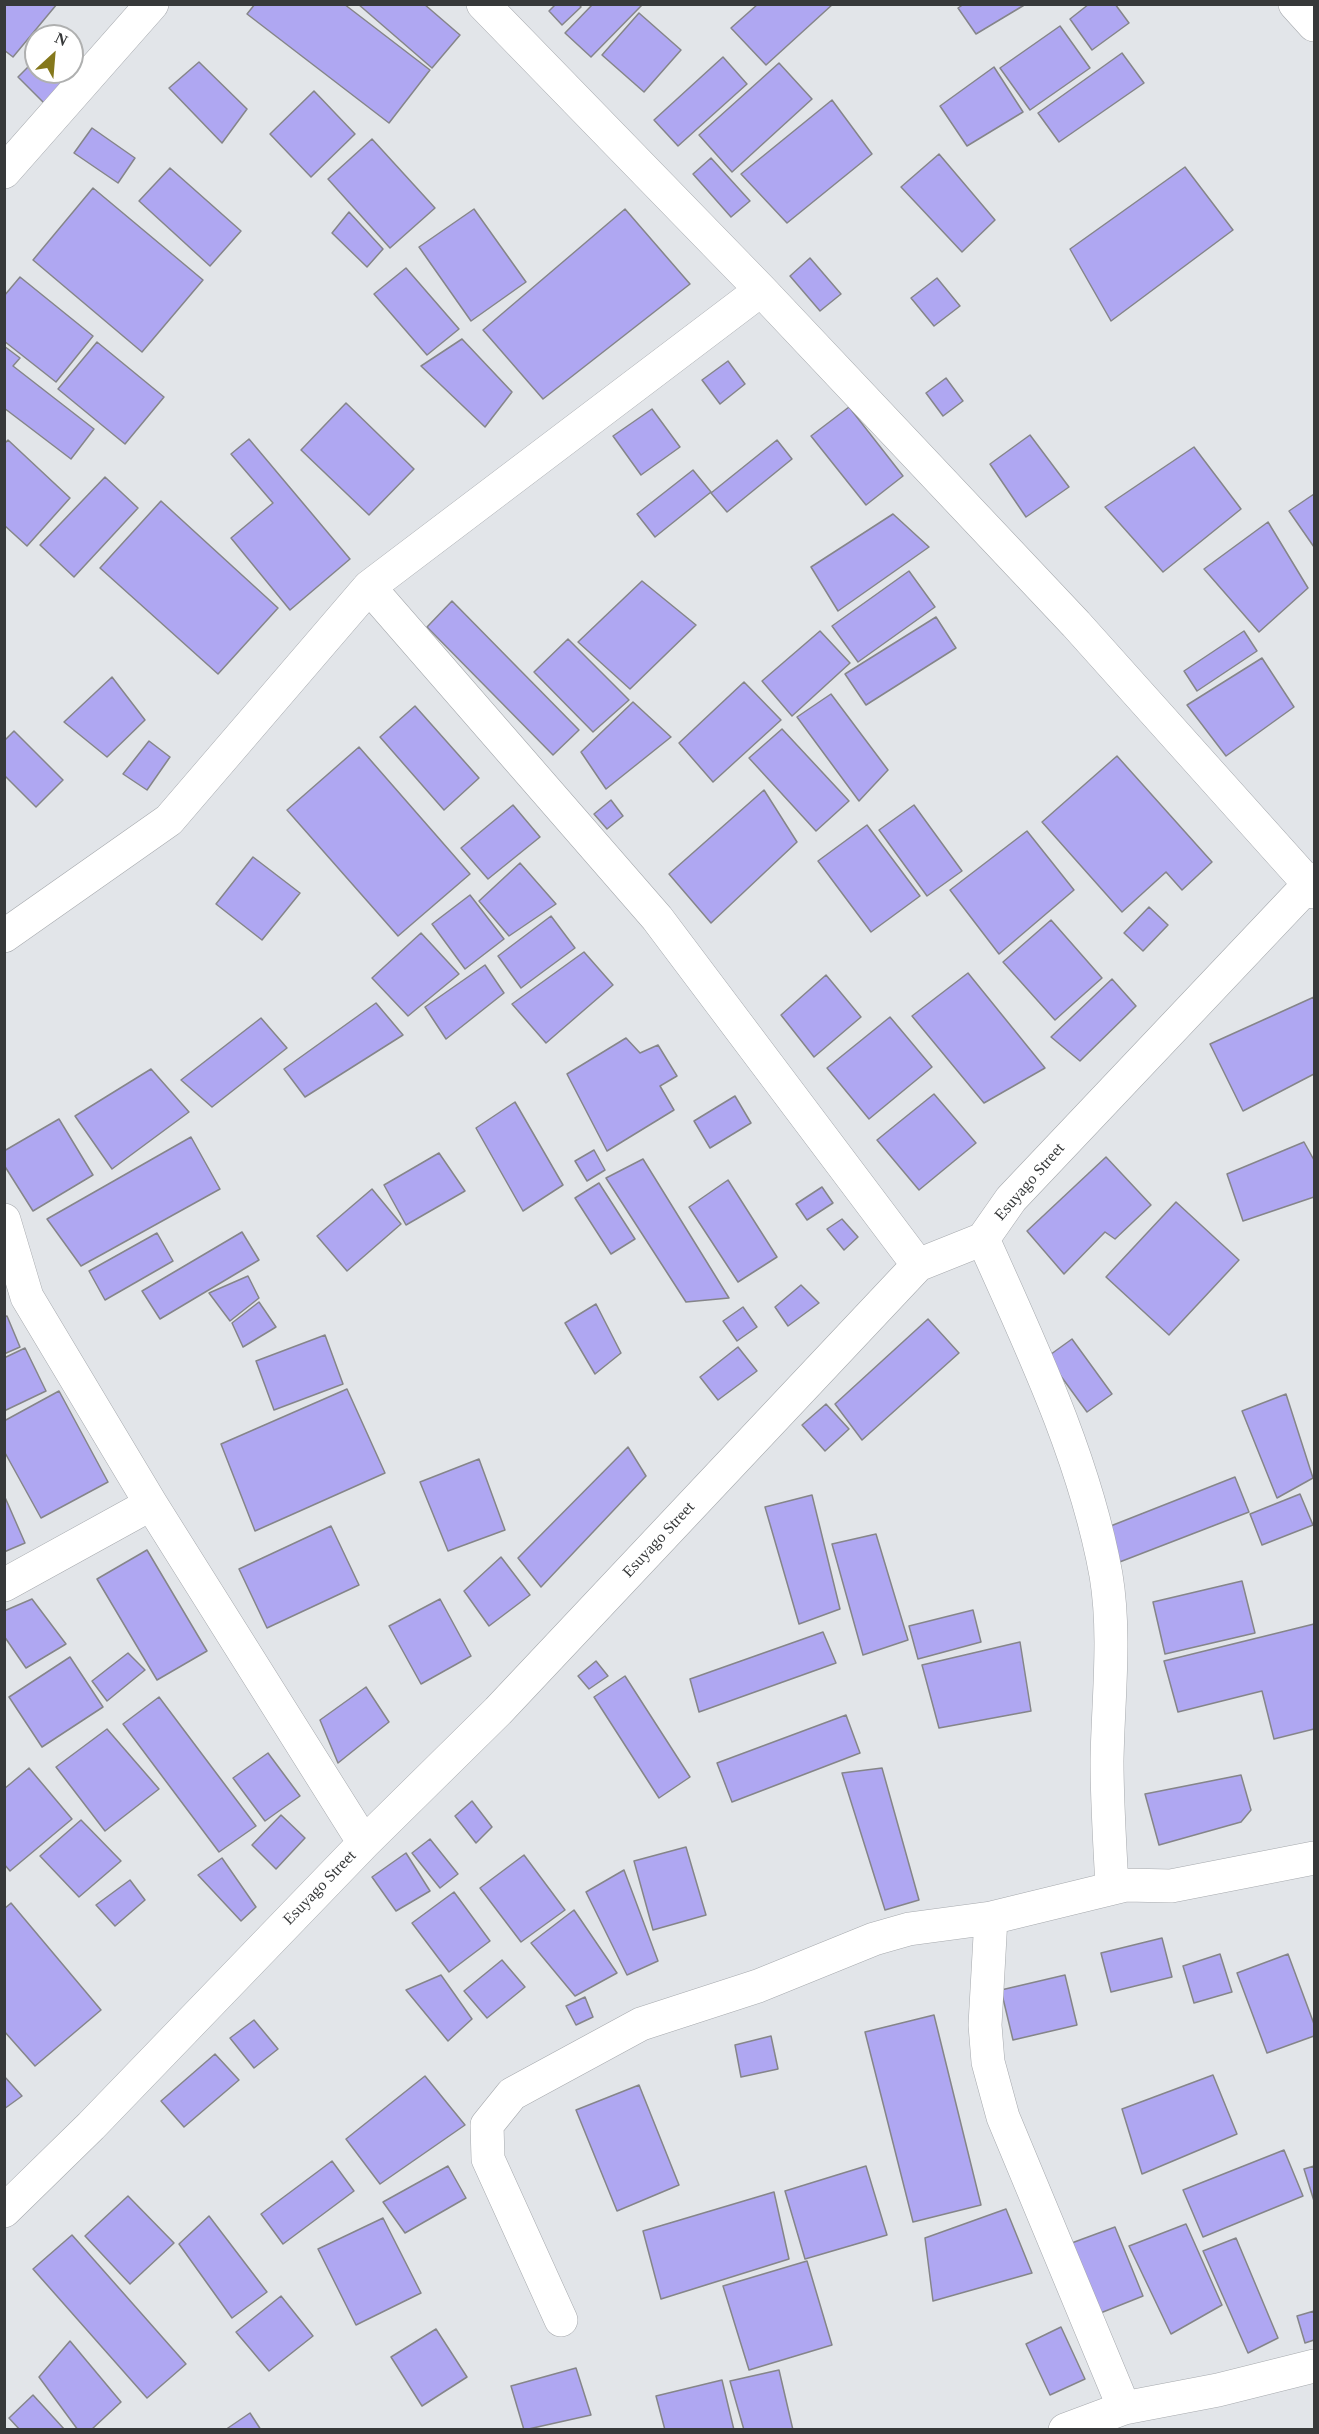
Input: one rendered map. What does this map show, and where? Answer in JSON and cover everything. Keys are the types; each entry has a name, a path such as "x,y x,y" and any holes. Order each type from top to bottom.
{"street":[{"path":"4,172 152,4"},
{"path":"483,4 761,290 1076,624 1313,885"},
{"path":"1295,4 1314,25"},
{"path":"4,936 169,820 369,587 761,290"},
{"path":"369,587 657,918 918,1265"},
{"name":"Esuyago Street","path":"4,2211 91,2126 364,1843 498,1711 918,1265 983,1239 1011,1199 1313,885"},
{"path":"4,1220 27,1297 151,1504 364,1843"},
{"path":"983,1239 1037,1359 1066,1436 1087,1502 1106,1576 1111,1647 1107,1763 1112,1888"},
{"path":"4,1584 151,1504"},
{"path":"561,2319 488,2159 487,2125 512,2094 641,2024 758,1986 874,1939 909,1929 991,1918 1126,1885 1171,1886 1314,1858"},
{"path":"991,1918 985,2025 988,2062 1003,2117 1124,2408"},
{"path":"1065,2430 1124,2408 1218,2390 1314,2366"}],"building":[{"path":"4,4 57,4 40,24 24,24 24,44 13,57 4,50"},
{"path":"255,4 344,4 430,70 389,123 247,14"},
{"path":"358,4 424,4 460,35 432,68"},
{"path":"556,4 579,4 581,7 562,25 549,11"},
{"path":"593,4 643,4 591,57 565,33"},
{"path":"758,4 833,4 766,65 731,28"},
{"path":"964,4 1026,4 976,34 958,8"},
{"path":"1089,4 1115,4 1129,23 1092,50 1070,19"},
{"path":"639,13 681,50 644,92 602,55"},
{"path":"1060,26 1090,68 1030,110 1000,68"},
{"path":"1122,53 1144,83 1059,142 1038,113"},
{"path":"723,57 747,84 678,146 654,120"},
{"path":"199,62 247,109 222,143 169,88"},
{"path":"779,63 812,99 732,172 699,135"},
{"path":"994,67 1023,112 967,146 940,106"},
{"path":"24,71 24,83 18,77"},
{"path":"25,84 63,84 44,103"},
{"path":"314,91 355,134 311,177 270,134"},
{"path":"832,100 872,154 787,223 741,174"},
{"path":"92,128 135,158 118,183 74,153"},
{"path":"372,139 435,208 390,248 328,179"},
{"path":"939,154 995,220 962,252 901,187"},
{"path":"711,158 750,201 731,217 693,174"},
{"path":"1185,167 1233,230 1111,321 1070,249"},
{"path":"170,168 241,231 210,266 139,201"},
{"path":"93,188 203,280 142,352 33,260"},
{"path":"474,209 526,282 471,321 419,247"},
{"path":"625,209 690,284 543,399 483,330"},
{"path":"349,212 383,249 367,267 332,233"},
{"path":"810,258 841,294 820,311 790,276"},
{"path":"406,268 459,329 427,355 374,294"},
{"path":"20,277 93,336 56,382 4,341 4,296"},
{"path":"937,278 960,306 934,326 911,298"},
{"path":"462,339 512,392 485,427 421,366"},
{"path":"97,342 164,397 125,444 58,389"},
{"path":"4,346 20,358 13,366 94,429 71,459 4,408"},
{"path":"728,361 745,384 720,404 702,380"},
{"path":"946,378 963,401 943,416 926,393"},
{"path":"346,403 414,469 369,515 301,450"},
{"path":"849,407 903,476 866,505 811,436"},
{"path":"652,409 680,447 641,475 613,436"},
{"path":"1030,435 1069,487 1026,517 990,464"},
{"path":"249,439 350,559 290,610 231,538 273,503 231,454"},
{"path":"8,440 70,498 27,546 4,525 4,444"},
{"path":"777,440 792,459 727,512 711,493"},
{"path":"1194,447 1241,509 1163,572 1105,507"},
{"path":"693,470 711,492 655,537 637,514"},
{"path":"105,477 138,508 74,577 40,545"},
{"path":"1314,494 1314,547 1289,511"},
{"path":"161,501 278,608 218,674 100,568"},
{"path":"893,514 929,547 838,611 811,567"},
{"path":"1268,522 1308,588 1259,632 1204,569"},
{"path":"909,571 935,607 858,662 832,626"},
{"path":"642,581 696,625 630,689 578,642"},
{"path":"452,601 579,730 553,755 427,627"},
{"path":"936,617 956,648 866,705 845,674"},
{"path":"820,631 850,663 792,716 762,681"},
{"path":"1244,631 1257,651 1197,691 1184,671"},
{"path":"568,639 629,700 593,732 534,672"},
{"path":"1262,658 1294,707 1226,756 1187,705"},
{"path":"112,677 145,720 107,757 64,722"},
{"path":"744,682 781,720 713,782 679,743"},
{"path":"831,694 888,770 859,801 797,717"},
{"path":"633,702 671,737 606,789 581,752"},
{"path":"415,706 479,778 444,810 380,737"},
{"path":"782,729 849,801 816,831 749,758"},
{"path":"14,731 63,780 36,807 4,775 4,741"},
{"path":"149,741 170,757 147,790 123,774"},
{"path":"359,747 470,874 398,936 287,810"},
{"path":"1117,756 1212,862 1182,890 1166,872 1122,912 1042,822"},
{"path":"764,790 797,842 711,923 669,874"},
{"path":"611,800 623,816 607,829 594,814"},
{"path":"513,805 540,837 488,879 461,848"},
{"path":"914,805 962,871 927,896 879,830"},
{"path":"867,825 920,896 871,932 818,861"},
{"path":"1027,831 1074,890 999,954 950,890"},
{"path":"253,857 300,893 262,940 216,904"},
{"path":"520,863 556,904 509,936 479,901"},
{"path":"470,895 504,939 465,969 432,924"},
{"path":"1149,907 1168,925 1143,951 1124,933"},
{"path":"551,916 575,948 521,988 498,956"},
{"path":"1051,920 1102,978 1055,1020 1003,962"},
{"path":"421,933 459,974 408,1016 372,978"},
{"path":"584,952 613,985 546,1043 512,1004"},
{"path":"485,965 504,993 446,1039 425,1007"},
{"path":"968,973 1045,1068 984,1103 912,1016"},
{"path":"826,975 861,1017 814,1057 781,1015"},
{"path":"1112,979 1136,1006 1080,1061 1051,1037"},
{"path":"1314,997 1314,1074 1243,1111 1210,1044"},
{"path":"376,1003 403,1035 305,1097 284,1069"},
{"path":"890,1017 932,1067 869,1119 827,1068"},
{"path":"261,1018 287,1048 212,1107 181,1080"},
{"path":"626,1038 640,1053 658,1045 677,1076 660,1086 674,1110 607,1151 567,1074"},
{"path":"151,1069 189,1112 112,1169 75,1116"},
{"path":"934,1094 976,1143 919,1190 877,1140"},
{"path":"735,1096 751,1123 710,1148 694,1121"},
{"path":"515,1102 563,1185 523,1211 476,1128"},
{"path":"59,1119 93,1175 33,1211 4,1165 4,1151"},
{"path":"191,1137 220,1189 81,1266 47,1219"},
{"path":"1304,1142 1314,1160 1314,1197 1243,1221 1227,1174"},
{"path":"594,1150 605,1170 587,1181 575,1161"},
{"path":"439,1153 465,1191 406,1225 384,1185"},
{"path":"1106,1157 1151,1205 1115,1239 1105,1232 1064,1274 1027,1231"},
{"path":"643,1159 729,1298 686,1302 606,1178"},
{"path":"728,1180 777,1257 738,1282 689,1207"},
{"path":"599,1183 635,1239 611,1254 575,1198"},
{"path":"822,1187 833,1203 807,1220 796,1204"},
{"path":"372,1189 401,1224 347,1271 317,1236"},
{"path":"1176,1202 1239,1260 1169,1335 1106,1277"},
{"path":"842,1219 858,1237 844,1250 827,1229"},
{"path":"242,1232 259,1260 160,1319 142,1291"},
{"path":"157,1233 173,1261 105,1300 89,1271"},
{"path":"248,1276 259,1298 230,1321 209,1293"},
{"path":"801,1285 819,1303 788,1326 775,1307"},
{"path":"259,1302 276,1327 243,1347 232,1323"},
{"path":"596,1304 621,1353 595,1374 565,1323"},
{"path":"743,1307 757,1327 737,1341 723,1321"},
{"path":"7,1316 20,1347 4,1354 4,1317"},
{"path":"928,1319 959,1353 862,1440 835,1404"},
{"path":"325,1335 343,1384 274,1410 256,1361"},
{"path":"1072,1339 1112,1394 1087,1412 1047,1357"},
{"path":"738,1347 757,1371 718,1400 700,1377"},
{"path":"25,1348 46,1391 4,1411 4,1358"},
{"path":"347,1389 385,1473 255,1531 221,1444"},
{"path":"59,1391 108,1482 41,1518 4,1451 4,1421"},
{"path":"1286,1394 1313,1478 1277,1498 1242,1411"},
{"path":"826,1404 849,1429 825,1451 802,1425"},
{"path":"628,1447 646,1476 541,1587 518,1558"},
{"path":"479,1459 505,1530 448,1551 420,1482"},
{"path":"1235,1477 1249,1512 1117,1563 1103,1529"},
{"path":"1300,1494 1313,1525 1262,1545 1250,1514"},
{"path":"4,1495 25,1543 4,1552"},
{"path":"812,1495 840,1609 799,1624 765,1507"},
{"path":"331,1526 359,1585 267,1628 239,1569"},
{"path":"876,1534 908,1640 863,1655 832,1544"},
{"path":"147,1550 207,1651 157,1680 97,1579"},
{"path":"501,1557 530,1595 489,1626 464,1591"},
{"path":"1242,1581 1255,1633 1165,1654 1153,1602"},
{"path":"32,1599 66,1644 26,1668 4,1636 4,1611"},
{"path":"440,1599 471,1656 421,1684 389,1626"},
{"path":"973,1610 981,1642 918,1659 909,1626"},
{"path":"1314,1624 1314,1729 1274,1739 1262,1691 1178,1712 1164,1661"},
{"path":"823,1632 836,1663 699,1712 690,1679"},
{"path":"1020,1642 1031,1711 939,1728 922,1665"},
{"path":"128,1653 145,1670 107,1701 92,1681"},
{"path":"70,1657 103,1707 42,1747 9,1697"},
{"path":"596,1661 608,1676 589,1689 578,1676"},
{"path":"625,1676 690,1777 659,1798 594,1697"},
{"path":"366,1687 389,1722 338,1763 320,1720"},
{"path":"159,1697 256,1826 219,1852 123,1724"},
{"path":"846,1715 860,1753 732,1802 717,1763"},
{"path":"107,1729 159,1789 105,1831 56,1767"},
{"path":"268,1753 300,1796 265,1821 233,1778"},
{"path":"29,1768 72,1819 10,1871 4,1864 4,1789"},
{"path":"882,1768 919,1900 885,1910 842,1773"},
{"path":"1241,1775 1251,1810 1241,1822 1159,1845 1145,1794"},
{"path":"472,1801 492,1827 476,1843 455,1816"},
{"path":"281,1815 305,1838 276,1869 252,1845"},
{"path":"81,1820 121,1861 79,1897 40,1856"},
{"path":"430,1839 458,1874 440,1888 412,1853"},
{"path":"686,1847 706,1915 653,1930 634,1861"},
{"path":"406,1853 430,1891 396,1911 372,1877"},
{"path":"524,1855 565,1910 521,1942 480,1888"},
{"path":"222,1858 256,1907 241,1921 198,1875"},
{"path":"624,1870 658,1961 627,1975 586,1892"},
{"path":"130,1880 145,1900 115,1926 96,1905"},
{"path":"454,1892 490,1941 449,1972 412,1923"},
{"path":"11,1903 101,2010 35,2066 4,2031 4,1909"},
{"path":"574,1910 617,1973 575,1996 531,1943"},
{"path":"1162,1938 1172,1977 1111,1992 1101,1953"},
{"path":"1220,1954 1232,1992 1194,2003 1183,1966"},
{"path":"1288,1954 1314,2024 1314,2036 1267,2053 1237,1973"},
{"path":"502,1960 525,1987 487,2018 464,1991"},
{"path":"441,1975 472,2019 448,2041 406,1990"},
{"path":"1065,1975 1077,2025 1013,2040 1001,1990"},
{"path":"585,1997 593,2017 576,2025 566,2006"},
{"path":"934,2015 981,2205 913,2222 865,2032"},
{"path":"254,2020 278,2049 254,2068 230,2038"},
{"path":"771,2036 778,2069 741,2077 735,2045"},
{"path":"215,2054 239,2080 184,2127 161,2101"},
{"path":"1213,2075 1237,2134 1142,2174 1122,2109"},
{"path":"4,2076 22,2096 4,2109"},
{"path":"425,2076 465,2125 380,2184 346,2139"},
{"path":"639,2085 679,2185 617,2211 576,2110"},
{"path":"1284,2150 1303,2196 1203,2237 1183,2190"},
{"path":"332,2161 354,2191 283,2244 261,2214"},
{"path":"448,2166 466,2198 405,2233 383,2202"},
{"path":"866,2166 887,2235 805,2259 785,2191"},
{"path":"1314,2166 1314,2201 1304,2169"},
{"path":"774,2192 789,2259 661,2299 643,2231"},
{"path":"128,2196 174,2243 130,2284 85,2236"},
{"path":"1006,2209 1032,2273 933,2301 925,2238"},
{"path":"209,2216 267,2292 232,2318 179,2244"},
{"path":"383,2218 421,2293 356,2325 318,2249"},
{"path":"1186,2224 1222,2305 1171,2334 1129,2246"},
{"path":"1115,2227 1143,2296 1098,2314 1069,2244"},
{"path":"72,2235 186,2364 147,2398 33,2269"},
{"path":"1236,2238 1278,2338 1248,2353 1203,2251"},
{"path":"807,2261 832,2345 749,2370 723,2286"},
{"path":"281,2296 313,2336 269,2371 236,2332"},
{"path":"1314,2311 1314,2340 1305,2343 1297,2316"},
{"path":"1061,2327 1085,2379 1050,2395 1026,2344"},
{"path":"436,2329 467,2377 422,2406 391,2357"},
{"path":"70,2341 121,2402 91,2430 78,2430 39,2377"},
{"path":"576,2368 591,2415 524,2430 511,2386"},
{"path":"779,2370 793,2430 744,2430 730,2381"},
{"path":"722,2380 734,2430 665,2430 656,2396"},
{"path":"33,2395 65,2430 20,2430 9,2418"},
{"path":"250,2413 261,2430 225,2430"}]}
